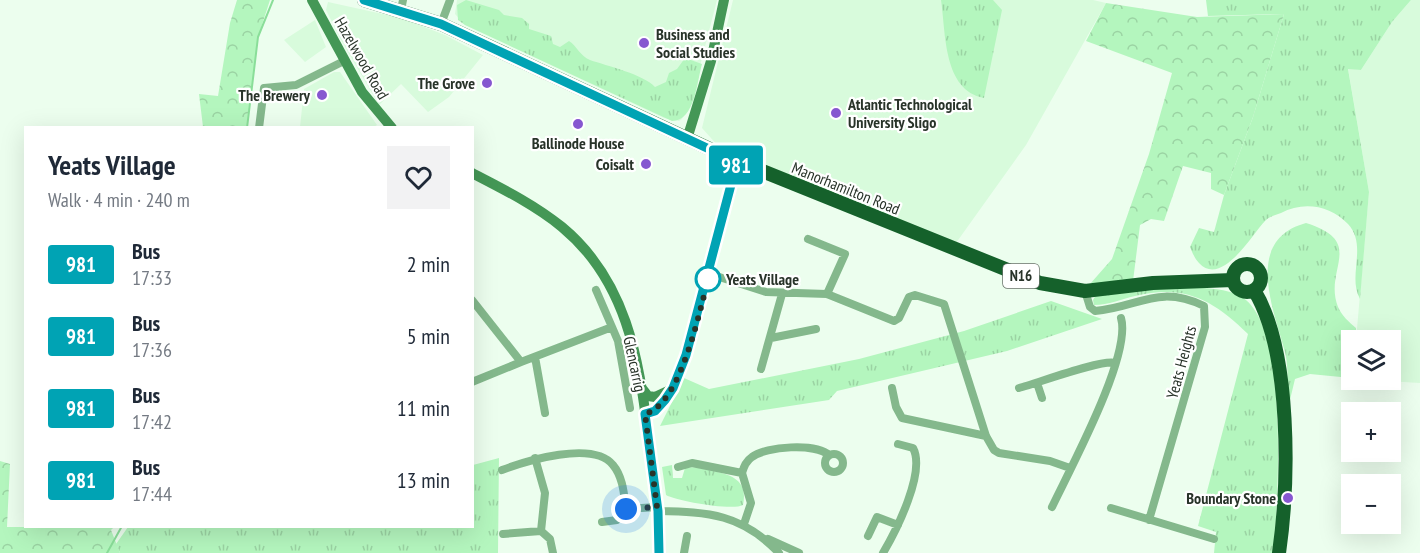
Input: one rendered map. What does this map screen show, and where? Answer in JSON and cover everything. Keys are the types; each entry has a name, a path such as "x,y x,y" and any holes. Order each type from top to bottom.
{"highway":[{"name":"Manorhamilton Road","path":"364,0 402,5 737,162 1040,283 1085,291 1153,283 1233,280"},
{"path":"1233,280 1235,272 1241,266 1254,266 1261,277 1260,285 1254,290 1271,332 1283,387 1284,482 1279,553"},
{"name":"N16","path":"1233,280 1241,291 1254,290"}],"main road":[{"name":"Hazelwood Road","path":"312,0 344,61 372,107 390,126"},
{"path":"687,139 711,61 724,0"},
{"path":"645,414 659,408 673,388 686,355 710,273 737,162"},
{"path":"474,173 562,227 596,264 618,300 631,331 641,387 658,509 659,553"},
{"path":"641,387 648,396 655,397 673,388"}],"street":[{"path":"441,24 450,0"},
{"path":"259,126 264,88 296,85 344,61"},
{"path":"807,239 845,254 827,294"},
{"path":"710,273 766,292 827,294 894,321 899,318 909,297 915,295 944,304 986,436 994,450 999,453 1050,461 1070,468"},
{"name":"Glencarrig","path":"596,290 618,341 630,408"},
{"name":"Yeats Heights","path":"1085,291 1086,300 1095,310 1142,299 1172,296 1191,300 1205,310 1205,327 1149,520"},
{"path":"761,369 782,294"},
{"path":"474,303 521,362"},
{"path":"1052,507 1095,420 1115,363 1124,327 1121,318"},
{"name":"Glencarrig","path":"474,381 612,327"},
{"path":"771,338 816,329"},
{"path":"536,357 545,413"},
{"path":"1019,388 1102,361 1115,363"},
{"path":"1037,383 1042,398"},
{"path":"892,388 896,407 902,418 986,436"},
{"path":"883,553 898,525 918,464 913,448 898,444"},
{"path":"744,524 751,503 742,472 745,464 759,452 809,447 823,449 829,455"},
{"path":"502,470 535,458 562,454 594,455 613,463 622,482 626,509"},
{"path":"535,458 545,493 541,531"},
{"path":"678,467 692,463 742,472"},
{"path":"1111,508 1214,539"},
{"path":"602,522 616,520 626,509 708,513 744,524 766,538 799,553"},
{"path":"868,536 877,517 898,525"},
{"path":"503,534 541,531 550,539 553,553"},
{"path":"684,553 687,536"},
{"path":"766,538 777,552"}],"shaded area":[{"path":"457,0 717,0 699,70 682,119 679,121 664,118 465,25 455,14"},
{"name":"Atlantic Technological University Sligo","path":"733,0 1093,0 1106,3 1026,145 956,243 719,147 702,128"},
{"path":"1411,0 1420,0 1420,383 1401,382 1401,330 1357,330 1369,192 1348,68 1361,70 1392,22"},
{"path":"328,2 401,18 445,35 483,55 449,97 428,112 401,84 379,105 326,10"},
{"path":"315,20 326,47 305,62 284,40"},
{"path":"334,72 340,72 377,125 300,126 304,89"}],"green space":[{"path":"237,0 270,0 258,37 247,126 203,126 199,94 218,96 230,23"},
{"path":"466,0 499,10 504,15 522,18 529,24 529,29 551,36 553,44 560,47 569,41 590,60 634,74 655,87 666,82 669,73 677,69 685,58 702,64 694,99 686,114 672,121 465,25 458,20 457,5"},
{"path":"941,0 993,0 1002,10 984,98 971,93 961,84 954,72 946,44"},
{"path":"1206,0 1411,0 1392,22 1361,70 1348,69 1369,192 1360,299 1355,281 1357,251 1354,233 1341,218 1325,209 1298,207 1270,217 1236,256 1217,269 1208,269 1199,263 1194,255 1190,247 1199,228 1214,232 1224,195 1253,117 1284,14 1208,16"},
{"path":"1106,3 1197,17 1284,14 1253,117 1224,195 1211,189 1211,173 1183,166 1164,221 1151,219 1140,225 1133,281 1090,284 1112,259 1149,154 1172,73 1086,41"},
{"path":"1306,223 1335,239 1339,248 1335,281 1338,307 1356,328 1356,330 1341,330 1341,377 1310,374 1295,379 1288,408 1285,352 1270,297 1268,278 1269,260 1275,244 1287,232"},
{"path":"1154,288 1210,288 1231,292 1240,296 1256,312 1267,340 1274,376 1277,416 1278,457 1274,553 1214,553 1216,532 1198,526 1248,334 1210,304 1183,294 1153,293 1094,305 1093,300 1096,295"},
{"path":"1051,301 1102,319 1007,351 837,391 829,400 660,426 684,378 709,389 859,359 964,331"},
{"path":"499,458 498,553 120,553 116,544 127,528 474,528 474,465"},
{"path":"0,461 10,464 7,527 113,528 111,530 120,553 0,553"},
{"path":"672,465 673,478 682,478 685,468 692,467 733,477 743,490 743,505 728,507 704,505 666,495 662,467"}],"waterway":[{"path":"247,126 258,37 273,0"},
{"path":"107,553 121,528"}],"bus line":[{"name":"981","path":"364,0 441,24 737,162 727,207 686,355 673,388 665,400 655,411 645,414 658,511 659,553"}],"place":[{"name":"Business and Social Studies","path":"644,43"},
{"name":"The Grove","path":"487,83"},
{"name":"The Brewery","path":"322,95"},
{"name":"Atlantic Technological University Sligo","path":"836,113"},
{"name":"Ballinode House","path":"578,124"},
{"name":"Coisalt","path":"646,164"},
{"name":"Yeats Village","path":"708,279"},
{"name":"Boundary Stone","path":"1288,498"}],"route":[{"path":"626,509 657,507 645,414 659,408 673,388 686,355 710,273 708,279"}]}
